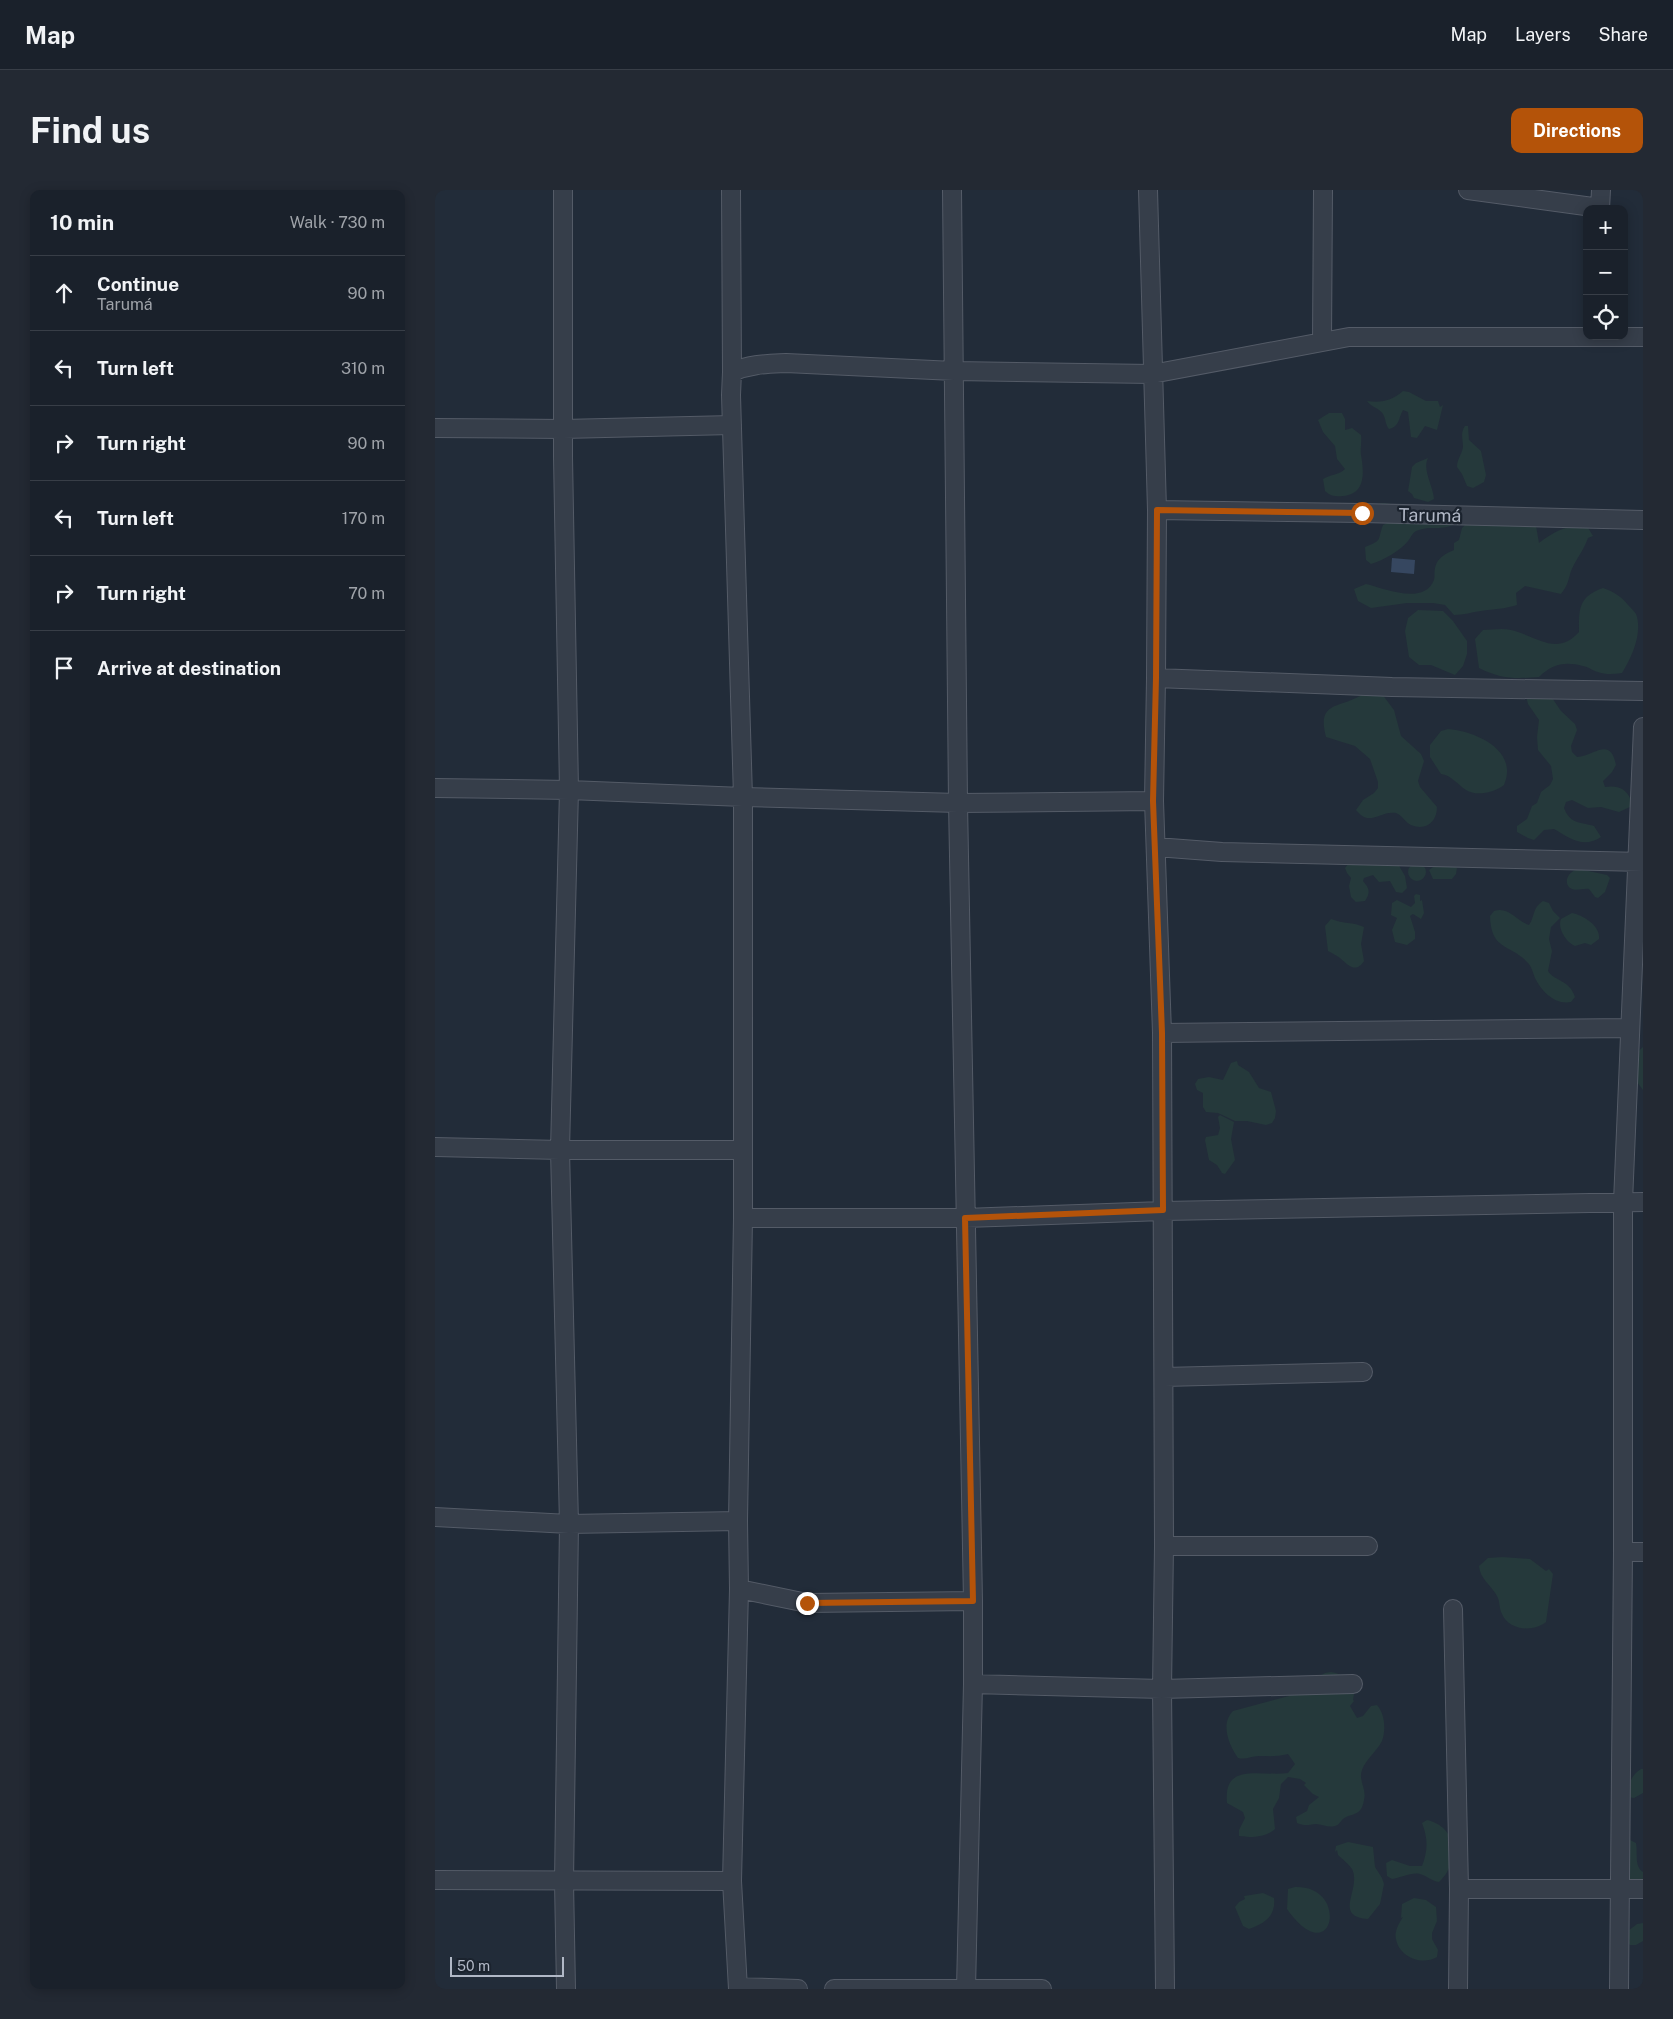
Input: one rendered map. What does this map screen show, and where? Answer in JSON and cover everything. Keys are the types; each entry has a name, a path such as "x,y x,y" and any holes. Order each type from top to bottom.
{"street":[{"path":"563,190 563,428 569,790 560,1150 569,1524 564,1882 566,1989"},
{"path":"731,190 732,425 743,797 743,1218 738,1521 739,1589 732,1881 738,1988 798,1989"},
{"path":"952,190 957,803 973,1601 966,1989"},
{"path":"1148,190 1157,510 1153,801 1162,1033 1164,1377 1162,1689 1165,1989"},
{"path":"1322,342 1323,190"},
{"path":"1468,190 1583,206"},
{"path":"1600,205 1601,190"},
{"path":"732,372 744,367 760,364 786,363 954,371 1152,374 1349,336 1583,337"},
{"path":"1628,337 1643,337"},
{"path":"435,417 453,428"},
{"path":"435,428 732,425"},
{"name":"Tarumá","path":"1157,510 1643,520"},
{"path":"1156,678 1392,687 1643,691"},
{"path":"1619,1989 1623,1552 1623,1202 1629,1028 1641,862 1643,727"},
{"path":"435,788 569,790 957,803 1153,801"},
{"path":"1156,847 1222,852 1641,862"},
{"path":"1162,1033 1629,1028"},
{"path":"435,1147 560,1150 743,1150"},
{"path":"743,1218 965,1218 1163,1210 1643,1202"},
{"path":"1164,1377 1363,1372"},
{"path":"435,1517 569,1524 738,1521"},
{"path":"1164,1546 1368,1546"},
{"path":"1623,1552 1643,1552"},
{"path":"739,1589 807,1603 973,1601"},
{"path":"1453,1609 1459,1889 1458,1989"},
{"path":"973,1684 1162,1689 1353,1684"},
{"path":"435,1880 564,1882 732,1881"},
{"path":"1459,1889 1643,1889"},
{"path":"834,1989 1042,1989"}],"green space":[{"path":"1403,391 1426,401 1438,401 1440,407 1443,405 1437,430 1425,426 1417,438 1411,437 1408,412 1403,410 1397,424 1389,429 1383,414 1367,401 1377,402 1386,400"},
{"path":"1329,413 1342,413 1345,419 1345,430 1352,428 1361,435 1362,481 1356,491 1343,496 1333,496 1325,491 1323,479 1345,469 1337,459 1335,446 1323,432 1318,420"},
{"path":"1465,426 1468,426 1469,440 1481,451 1486,475 1484,482 1473,488 1467,486 1457,467 1463,447 1462,434"},
{"path":"1428,458 1426,468 1434,499 1428,502 1414,498 1408,491 1412,467 1416,463"},
{"path":"1384,503 1457,522 1448,527 1417,531 1396,552 1371,564 1366,560 1365,547 1377,541 1383,525 1389,522 1375,509 1378,504"},
{"path":"1473,517 1535,520 1539,543 1556,532 1574,526 1587,526 1593,536 1588,538 1561,594 1525,586 1516,593 1517,605 1461,615 1454,615 1445,605 1433,603 1407,603 1371,608 1358,601 1354,589 1366,584 1413,594 1429,588 1434,580 1436,565 1440,559 1454,550 1454,543 1459,540 1462,528"},
{"path":"1603,588 1623,599 1636,614 1638,621 1635,644 1622,673 1604,674 1585,667 1565,664 1554,666 1539,677 1515,678 1501,676 1479,668 1475,639 1483,630 1508,629 1547,643 1563,643 1579,632 1580,610 1584,600 1589,595"},
{"path":"1418,610 1443,611 1453,621 1467,641 1467,654 1463,666 1455,675 1431,665 1419,665 1409,657 1405,631 1408,618"},
{"path":"1525,692 1548,692 1561,711 1575,724 1577,730 1571,746 1572,752 1577,757 1606,749 1613,756 1616,765 1603,781 1605,787 1613,786 1624,790 1631,800 1630,807 1619,812 1601,807 1588,808 1572,800 1566,802 1564,808 1572,820 1594,826 1601,837 1588,842 1582,842 1554,829 1544,830 1534,840 1517,832 1517,826 1527,819 1532,806 1537,803 1541,792 1550,785 1553,779 1551,766 1538,750 1539,720 1528,704"},
{"path":"1363,694 1382,694 1394,710 1401,736 1421,754 1424,761 1418,781 1420,787 1437,807 1433,821 1426,826 1416,827 1411,825 1396,813 1366,818 1356,810 1363,800 1378,788 1378,782 1370,759 1355,746 1326,737 1324,717 1332,707 1355,699"},
{"path":"1448,729 1482,738 1500,752 1505,762 1507,773 1504,785 1491,792 1475,793 1466,790 1451,778 1441,774 1430,757 1430,745 1441,731"},
{"path":"1349,863 1398,864 1405,876 1407,888 1402,893 1396,892 1390,881 1379,882 1373,875 1364,878 1363,881 1369,890 1365,901 1356,902 1351,897 1349,886 1351,878 1345,868"},
{"path":"1417,863 1423,866 1426,872 1423,878 1417,881 1411,878 1408,872 1411,866"},
{"path":"1436,865 1455,866 1457,868 1456,874 1452,879 1433,879 1429,870"},
{"path":"1579,869 1607,875 1610,878 1605,892 1598,898 1589,889 1576,890 1569,887 1567,879 1569,875"},
{"path":"1416,894 1420,895 1424,913 1421,919 1413,914 1410,916 1415,939 1407,945 1395,942 1392,930 1397,918 1391,915 1392,903 1397,900 1411,907 1415,903 1414,896"},
{"path":"1543,901 1549,903 1553,911 1560,918 1551,927 1549,939 1552,951 1548,971 1566,984 1572,991 1575,997 1571,1002 1554,999 1545,993 1535,978 1529,964 1522,957 1503,946 1494,936 1491,928 1490,916 1494,911 1499,910 1508,912 1529,925 1535,910"},
{"path":"1572,913 1590,922 1597,930 1599,939 1591,945 1585,943 1575,946 1568,941 1561,930 1560,923 1561,919"},
{"path":"1331,919 1364,927 1361,944 1364,961 1358,967 1352,967 1328,951 1325,926"},
{"path":"1643,1047 1643,1090 1634,1078 1629,1060"},
{"path":"1237,1061 1238,1065 1249,1072 1259,1088 1271,1092 1276,1111 1272,1123 1266,1125 1247,1121 1235,1121 1218,1113 1206,1112 1203,1107 1203,1093 1197,1090 1195,1084 1198,1079 1209,1077 1223,1080 1231,1063"},
{"path":"1220,1115 1234,1122 1231,1139 1235,1160 1225,1174 1222,1173 1217,1165 1209,1160 1205,1140 1206,1137 1218,1135 1220,1128 1218,1117"},
{"path":"1488,1558 1530,1559 1546,1571 1549,1569 1553,1574 1546,1622 1535,1627 1522,1628 1516,1627 1505,1620 1500,1610 1499,1600 1484,1578 1479,1566"},
{"path":"1331,1672 1345,1677 1355,1688 1354,1701 1350,1706 1357,1718 1363,1716 1371,1706 1377,1705 1383,1717 1384,1732 1382,1741 1366,1762 1361,1774 1365,1796 1361,1809 1335,1826 1297,1823 1296,1817 1307,1811 1309,1805 1319,1797 1313,1794 1304,1785 1306,1783 1300,1779 1288,1777 1281,1784 1279,1798 1273,1809 1275,1829 1268,1834 1258,1836 1239,1836 1239,1830 1245,1818 1243,1812 1227,1803 1227,1790 1231,1781 1237,1776 1246,1774 1288,1773 1295,1764 1288,1754 1238,1758 1227,1734 1226,1728 1229,1716 1233,1711 1289,1696 1293,1691 1325,1673"},
{"path":"1643,1769 1643,1793 1634,1798 1627,1797 1630,1782"},
{"path":"1427,1820 1437,1824 1450,1837 1453,1855 1446,1874 1439,1882 1417,1874 1392,1879 1387,1876 1386,1863 1392,1860 1410,1866 1422,1866 1427,1844 1422,1823"},
{"path":"1630,1840 1636,1843 1637,1863 1643,1872 1643,1888 1628,1881 1625,1842"},
{"path":"1348,1842 1373,1847 1375,1867 1384,1884 1380,1904 1368,1919 1357,1917 1352,1913 1350,1900 1354,1877 1352,1869 1338,1855 1337,1850 1335,1852 1336,1846"},
{"path":"1295,1887 1313,1890 1324,1899 1329,1910 1329,1922 1325,1930 1316,1933 1303,1927 1287,1909 1288,1889"},
{"path":"1263,1893 1274,1898 1273,1910 1268,1918 1249,1929 1243,1926 1235,1907 1245,1899 1244,1896"},
{"path":"1414,1898 1426,1900 1436,1907 1437,1921 1432,1933 1432,1939 1438,1950 1437,1957 1431,1960 1418,1960 1406,1955 1396,1939 1396,1931 1403,1917 1401,1918 1402,1904"},
{"path":"1643,1923 1643,1941 1636,1945 1630,1945 1628,1943 1628,1931 1637,1924"}],"water":[{"path":"1392,558 1415,560 1414,574 1391,572"}],"route":[{"path":"807,1603 973,1601 965,1218 1163,1210 1162,1033 1153,801 1157,510 1362,513"}]}
